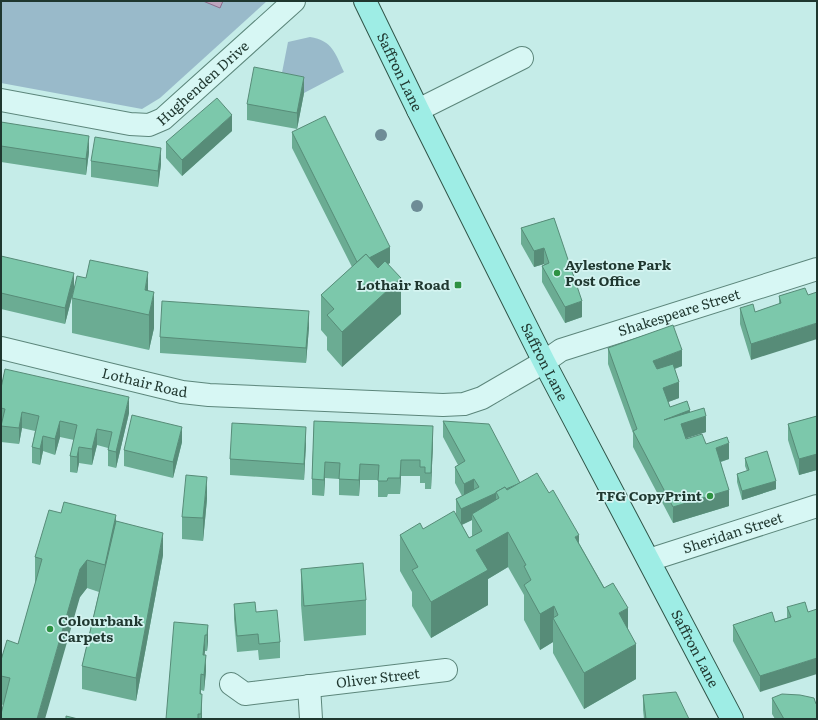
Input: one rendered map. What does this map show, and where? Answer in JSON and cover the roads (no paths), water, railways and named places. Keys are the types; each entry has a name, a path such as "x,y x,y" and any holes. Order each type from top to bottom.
{"main road":[{"name":"Saffron Lane","path":"365,1 544,362 732,719"}],"street":[{"name":"Hughenden Drive","path":"1,100 130,124 149,125 163,119 294,1"},
{"path":"418,110 522,58"},
{"name":"Shakespeare Street","path":"544,362 561,350 817,269"},
{"name":"Lothair Road","path":"1,348 182,392 444,405 464,404 482,398 544,362"},
{"name":"Sheridan Street","path":"649,560 817,506"},
{"name":"Oliver Street","path":"231,684 245,694 446,670"},
{"path":"309,686 311,719"}],"place":[{"name":"Aylestone Park Post Office","path":"557,273"},
{"name":"Lothair Road","path":"458,285"},
{"name":"TFG CopyPrint","path":"710,496"},
{"name":"Colourbank Carpets","path":"50,629"}]}
